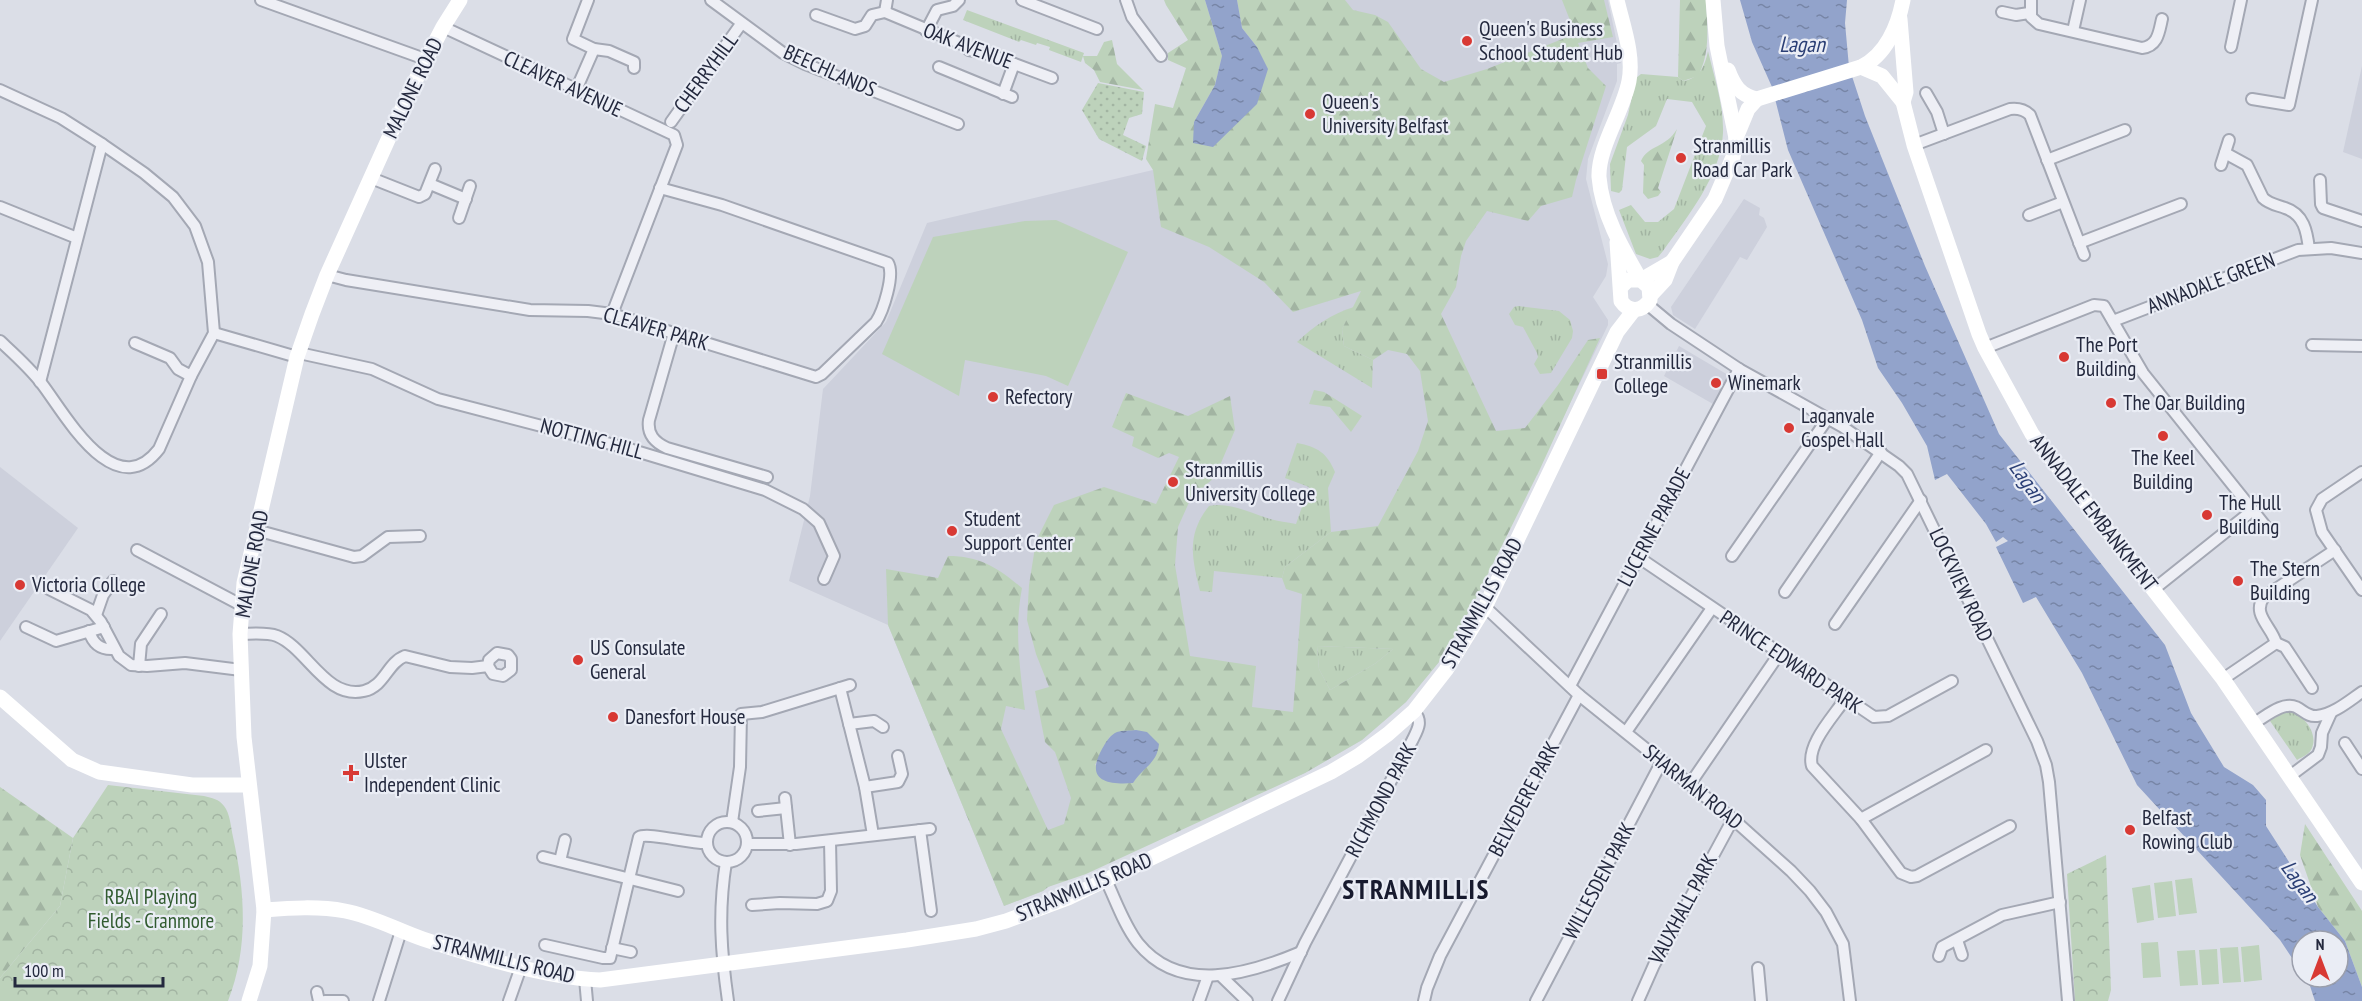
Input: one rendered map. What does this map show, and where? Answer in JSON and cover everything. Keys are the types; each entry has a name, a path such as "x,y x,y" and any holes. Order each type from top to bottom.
{"street":[{"path":"261,0 425,59"},
{"name":"MALONE ROAD","path":"249,1001 260,966 264,910 248,785 240,633 244,583 298,355 327,275 425,59 460,0"},
{"path":"588,0 573,39 594,49 609,51 634,62 634,68"},
{"name":"BEECHLANDS","path":"711,0 783,53 805,64 958,124"},
{"path":"816,15 855,29 865,26 872,15 885,12 887,0"},
{"path":"926,31 937,10 953,6 959,0"},
{"path":"1022,0 1097,29"},
{"path":"1126,0 1132,17 1161,56"},
{"path":"1616,238 1640,279 1649,287 1639,303 1619,297 1621,287 1616,238 1599,176 1603,155 1622,107 1630,78 1629,52 1617,0"},
{"path":"1713,0 1721,73 1736,138"},
{"path":"2031,0 2029,13 2039,24 2146,48 2156,41 2162,19"},
{"path":"2073,31 2080,0"},
{"path":"2231,47 2241,0"},
{"path":"2252,99 2289,105 2312,0"},
{"name":"ANNADALE EMBANKMENT","path":"1858,68 1879,54 1902,8"},
{"name":"ANNADALE EMBANKMENT","path":"1902,8 1906,92 1903,102"},
{"name":"OAK AVENUE","path":"885,12 964,45 975,52 985,53 1052,78"},
{"path":"2002,12 2016,15 2029,13"},
{"name":"CHERRYHILL","path":"670,122 741,24"},
{"name":"CLEAVER AVENUE","path":"443,27 674,135 677,145 660,188"},
{"path":"1716,39 1738,89 1747,96 1761,98 1858,68"},
{"path":"576,90 594,49"},
{"path":"939,67 1007,96 1014,64"},
{"name":"ANNADALE EMBANKMENT","path":"1858,68 1882,76 1903,102 1914,144 1984,348 2032,434 2223,678 2362,884"},
{"path":"0,90 61,118 102,144 173,197 195,226 208,262 214,333 190,376 159,449 152,458 144,463 125,467 110,463 85,442 40,382 0,341"},
{"path":"1926,93 1937,112 1944,134"},
{"name":"STRANMILLIS ROAD","path":"264,910 330,909 349,912 401,931 520,967 600,980 976,929 1041,909 1331,772 1388,734 1414,711 1446,670 1485,607 1617,332 1639,303 1665,280 1672,262 1718,195 1733,157 1736,138 1749,109 1761,98"},
{"path":"1914,144 2010,109 2023,109 2030,116 2084,255"},
{"path":"2047,160 2125,130"},
{"path":"2221,165 2229,140"},
{"path":"40,382 102,144"},
{"path":"2225,153 2247,165 2267,202 2298,215 2306,229 2309,249"},
{"path":"371,178 419,197 425,194 435,169"},
{"path":"2320,180 2320,198 2323,208 2362,221"},
{"path":"429,184 465,199"},
{"path":"459,218 470,186"},
{"path":"612,314 660,188"},
{"name":"CLEAVER PARK","path":"327,275 530,310 588,311 612,314 816,377 822,374 876,322 891,274 888,263 722,205 660,188"},
{"path":"2029,215 2063,202"},
{"path":"2079,243 2181,204"},
{"path":"0,207 77,238"},
{"name":"ANNADALE GREEN","path":"2113,321 2288,254 2309,249 2331,248 2362,254"},
{"path":"1621,287 1628,280 1640,279 1672,262"},
{"name":"LOCKVIEW ROAD","path":"1639,303 1738,369 1827,418 1881,453 1908,474 2042,754 2050,793 2068,1001"},
{"path":"1984,348 2100,305 2107,309 2143,373 2267,528"},
{"name":"NOTTING HILL","path":"214,333 298,355 372,369 438,399 635,450 765,490 803,509 819,523 834,556 824,579"},
{"path":"674,333 649,420 650,434 660,445 667,448 767,477"},
{"path":"135,343 170,358 178,369 190,376"},
{"path":"2312,345 2362,346"},
{"name":"LUCERNE PARADE","path":"1570,686 1738,369"},
{"path":"1732,556 1827,418"},
{"path":"1785,592 1881,453"},
{"path":"2362,472 2322,499 2317,505 2316,514 2322,532 2362,590"},
{"path":"1835,624 1921,500"},
{"path":"2154,589 2253,510"},
{"path":"256,530 354,557 362,556 388,537 420,536"},
{"path":"137,550 241,606"},
{"path":"2312,688 2285,647 2276,643 2261,616 2261,602 2335,550"},
{"name":"PRINCE EDWARD PARK","path":"1638,557 1867,714 1881,718 1894,713 1952,681"},
{"path":"96,615 103,595 113,581"},
{"path":"49,589 91,610 104,627 114,649 125,661 139,666 185,663 241,670"},
{"name":"SHARMAN ROAD","path":"1485,607 1579,694 1733,819 1791,871 1826,912 1843,944 1850,1001"},
{"path":"1626,732 1712,608"},
{"path":"139,666 141,644 161,614"},
{"path":"26,627 56,641 104,627"},
{"path":"89,631 92,640 99,647 114,649"},
{"path":"240,633 276,636 285,641 330,681 339,687 356,692 378,685 396,662 405,656 450,667 488,666"},
{"path":"2223,678 2276,643"},
{"path":"1690,784 1779,654"},
{"path":"732,822 740,766 741,714 762,712 845,687 849,724 866,787 873,836"},
{"path":"2254,723 2286,706 2297,708 2312,716 2331,713 2362,692"},
{"name":"BELVEDERE PARK","path":"1424,1001 1440,956 1579,694"},
{"path":"0,698 72,760 99,772 180,784 248,785"},
{"path":"1845,699 1813,746 1812,766 1861,819 1901,873 1911,877 1924,873 2010,826"},
{"name":"RICHMOND PARK","path":"1280,1000 1301,952 1420,724 1420,719 1414,711"},
{"path":"2290,776 2318,755 2322,747 2322,733 2331,713"},
{"path":"849,724 874,721 883,728"},
{"path":"2345,743 2362,769"},
{"path":"1861,819 1986,750"},
{"path":"866,787 897,782 902,774 898,756"},
{"name":"WILLESDEN PARK","path":"1536,1001 1662,761"},
{"path":"758,811 786,803 790,845"},
{"name":"VAUXHALL PARK","path":"1638,1001 1654,964 1733,819"},
{"path":"722,822 732,822 746,832 748,844 743,855 732,862 726,862 711,854 707,843 713,827 722,822"},
{"path":"748,844 790,845 925,830 931,911"},
{"path":"611,953 636,842 642,835 707,843"},
{"path":"560,861 565,840"},
{"path":"752,905 817,904 827,901 831,891 830,841"},
{"path":"543,857 678,891"},
{"path":"726,862 719,921 728,1001"},
{"path":"1106,880 1130,930 1144,950 1173,970 1186,974 1220,975 1260,968 1301,952"},
{"path":"1939,956 1942,947 2002,915 2060,902"},
{"path":"379,1001 401,931"},
{"path":"1957,940 1962,955"},
{"path":"545,945 603,958 611,953 631,952"},
{"path":"509,1001 520,967"},
{"path":"1758,968 1761,1001"},
{"path":"1220,975 1247,1001"},
{"path":"1199,1001 1208,976"},
{"path":"585,979 587,1001"},
{"path":"320,998 343,1001"}],"shaded area":[{"name":"Stranmillis University College","path":"1182,0 1608,0 1621,63 1617,64 1617,81 1588,159 1586,179 1608,264 1606,276 1593,297 1608,320 1608,325 1471,608 1439,662 1406,702 1362,740 1305,773 1043,891 1004,906 888,625 789,581 810,496 823,389 886,322 927,223 1153,170 1205,83"},
{"path":"2362,66 2362,159 2343,152"},
{"path":"1744,199 1760,208 1759,215 1764,218 1767,227 1747,260 1740,257 1695,329 1673,315 1671,307"},
{"path":"1679,346 1728,375 1713,404 1664,376"},
{"name":"Victoria College","path":"0,467 78,528 0,641"}],"green space":[{"path":"1164,0 1205,0 1222,56 1215,85 1194,122 1257,47 1242,28 1237,0 1345,0 1353,10 1375,15 1388,22 1421,69 1444,82 1487,69 1570,36 1573,28 1562,0 1604,0 1613,37 1578,43 1588,68 1606,86 1572,197 1541,206 1528,221 1487,211 1466,241 1456,287 1441,314 1496,431 1525,428 1558,385 1588,340 1600,338 1540,469 1471,608 1439,662 1406,702 1362,740 1305,773 1086,874 1004,906 888,625 886,569 938,578 948,556 970,558 988,564 1022,588 1018,634 1025,710 1006,706 1001,729 1048,830 1064,824 1071,798 1055,752 1045,742 1035,691 1049,687 1036,654 1027,620 1029,585 1036,541 1054,505 1104,487 1156,504 1179,457 1169,453 1158,458 1132,446 1134,437 1112,427 1126,393 1188,416 1230,396 1235,430 1215,477 1191,498 1178,527 1175,565 1190,656 1256,666 1252,707 1293,712 1302,594 1286,589 1282,578 1285,567 1331,532 1378,526 1418,451 1428,421 1420,371 1407,354 1388,350 1373,360 1344,346 1342,329 1361,291 1293,312 1264,282 1209,247 1161,227 1153,170 1146,159 1155,104 1173,108 1186,68 1168,60 1168,53 1188,40","holes":["1317,646 1393,649 1376,663 1330,690 1319,669","1110,736 1148,766 1139,773 1133,783 1095,765"]},
{"path":"1680,0 1706,0 1707,20 1707,49 1702,67 1698,76 1683,81 1678,77"},
{"path":"967,10 1084,53 1081,62 1049,50 1050,47 1021,40 1019,42 963,20"},
{"path":"1112,40 1117,64 1143,90 1100,82 1094,70 1085,63 1083,56 1097,56 1104,42"},
{"path":"1708,51 1722,112 1721,149 1709,180 1692,210 1658,257 1650,259 1636,254 1619,210 1631,205 1645,222 1658,222 1674,209 1706,126 1692,102 1667,99 1656,126 1627,147 1622,190 1619,193 1611,191 1610,164 1628,115 1636,78 1641,74 1689,80 1700,71"},
{"path":"1098,83 1144,92 1142,114 1129,118 1123,135 1146,146 1142,161 1099,139 1082,110"},
{"path":"1677,129 1658,188 1661,192 1658,196 1648,199 1643,193 1644,165 1641,161 1648,152 1668,140"},
{"path":"1056,220 1128,252 1068,386 1046,376 965,360 959,396 882,354 933,237 1025,221"},
{"path":"1354,307 1342,329 1344,346 1373,360 1372,388 1297,342 1323,321"},
{"path":"1514,307 1559,311 1570,320 1572,338 1551,373 1540,374 1534,364 1538,357 1537,353 1523,327 1515,325 1509,314"},
{"path":"1314,390 1324,392 1362,416 1351,432 1330,407 1309,404"},
{"path":"1297,443 1321,452 1329,460 1335,472 1328,488 1331,532 1285,567 1282,578 1214,571 1212,592 1200,591 1193,557 1194,537 1209,506 1231,506 1270,519 1296,524 1309,487 1285,478"},
{"path":"1317,646 1393,649 1376,663 1330,690 1319,669"},
{"path":"2285,710 2302,718 2313,735 2311,750 2297,760 2270,721"},
{"name":"RBAI Playing Fields - Cranmore","path":"108,785 204,796 218,800 226,809 237,857 243,919 239,961 228,1001 0,1001 0,978 60,906 73,838"},
{"path":"0,787 73,838 60,906 0,978"},
{"path":"2305,824 2362,911 2362,987 2350,955 2350,929 2335,929 2318,907 2300,855"},
{"path":"2106,855 2111,990 2108,1001 2075,1001 2067,874"},
{"path":"2192,878 2197,913 2179,915 2175,880"},
{"path":"2172,881 2176,916 2158,918 2154,883"},
{"path":"2150,885 2154,920 2137,923 2132,888"},
{"path":"2158,942 2161,977 2143,978 2141,943"},
{"path":"2259,945 2262,980 2244,982 2241,947"},
{"path":"2238,947 2241,982 2223,983 2220,948"},
{"path":"2217,949 2219,984 2202,985 2199,950"},
{"path":"2195,950 2198,985 2180,986 2177,951"}],"water":[{"path":"1205,0 1237,0 1242,28 1257,47 1268,69 1257,104 1213,147 1193,143 1194,122 1215,85 1222,56"},
{"name":"Lagan","path":"1740,0 1847,0 1845,23 1849,67 1865,116 1925,266 1999,434 2165,645 2191,713 2224,767 2253,785 2266,800 2266,826 2318,907 2335,929 2290,929 2290,955 2280,940 2137,785 2082,673 2036,597 2023,603 1996,547 2008,541 2003,537 1996,542 1986,524 1947,474 1935,480 1927,446 1878,368 1862,320 1788,150 1772,87 1752,42"},
{"path":"1136,730 1147,732 1159,744 1153,761 1133,783 1114,783 1101,778 1097,774 1097,759 1107,741 1117,732"},
{"name":"Lagan","path":"2350,955 2362,987 2362,1001 2315,1001 2311,989 2350,989"}],"place":[{"name":"Queen's Business School Student Hub","path":"1467,41"},
{"name":"Queen's University Belfast","path":"1310,114"},
{"name":"Stranmillis Road Car Park","path":"1681,158"},
{"name":"The Port Building","path":"2064,357"},
{"name":"Stranmillis College","path":"1602,374"},
{"name":"Winemark","path":"1716,383"},
{"name":"Refectory","path":"993,397"},
{"name":"The Oar Building","path":"2111,403"},
{"name":"Laganvale Gospel Hall","path":"1789,428"},
{"name":"The Keel Building","path":"2163,436"},
{"name":"Stranmillis University College","path":"1173,482"},
{"name":"The Hull Building","path":"2207,515"},
{"name":"Student Support Center","path":"952,531"},
{"name":"The Stern Building","path":"2238,581"},
{"name":"Victoria College","path":"20,585"},
{"name":"US Consulate General","path":"578,660"},
{"name":"Danesfort House","path":"613,717"},
{"name":"Ulster Independent Clinic","path":"351,773"},
{"name":"Belfast Rowing Club","path":"2130,830"}],"district":[{"name":"STRANMILLIS","path":"1416,890"}]}
